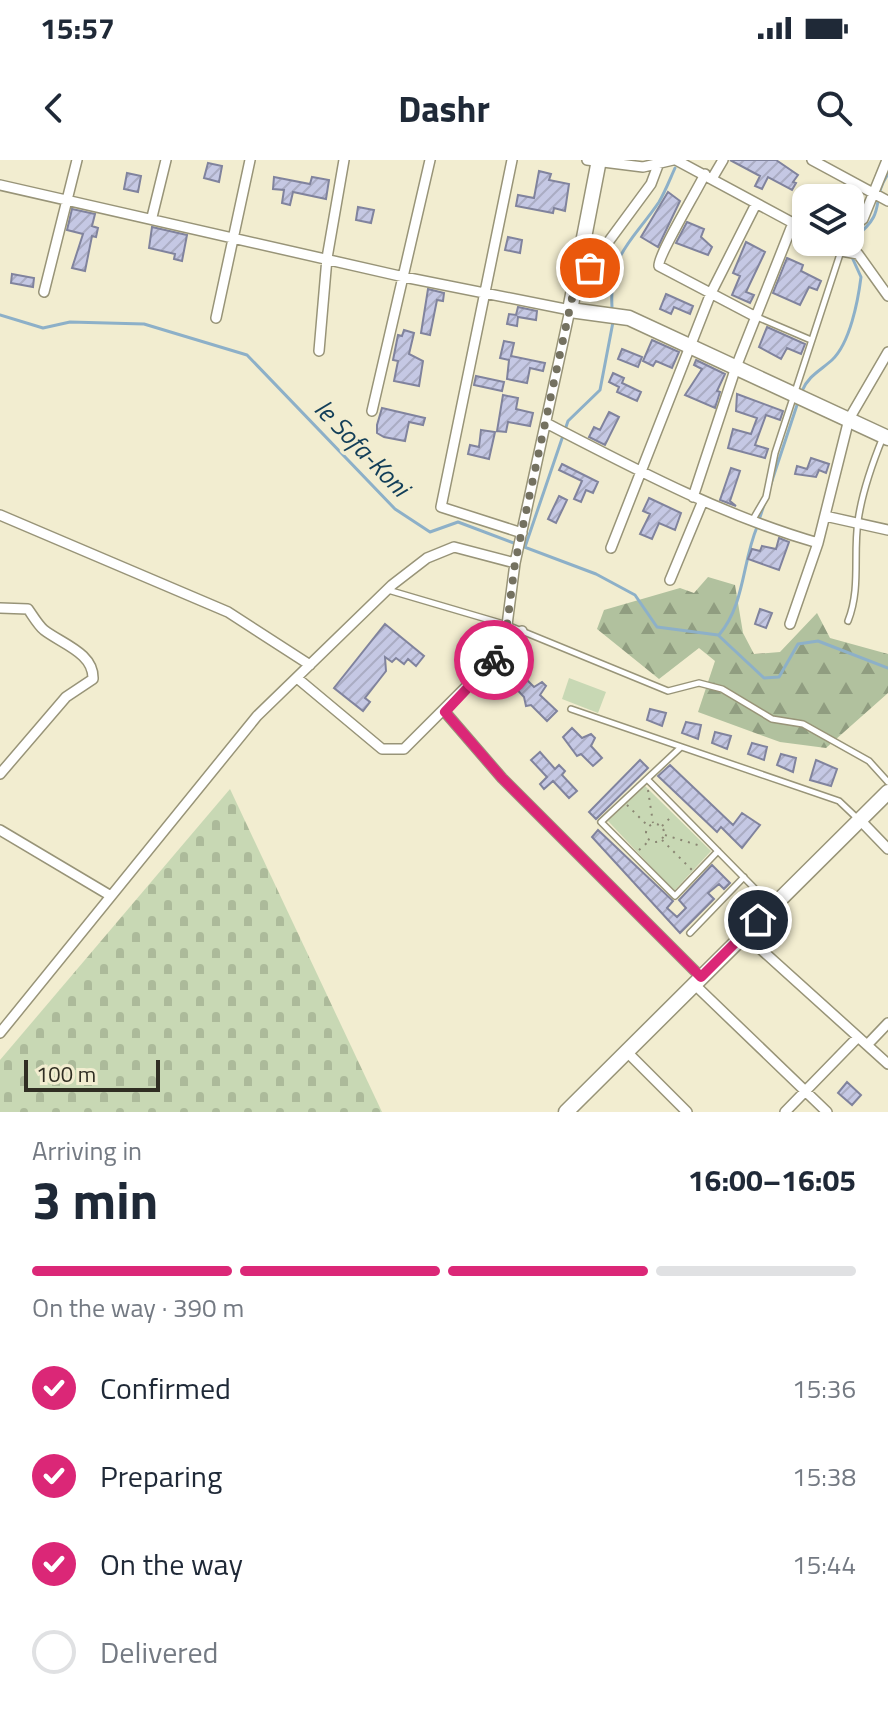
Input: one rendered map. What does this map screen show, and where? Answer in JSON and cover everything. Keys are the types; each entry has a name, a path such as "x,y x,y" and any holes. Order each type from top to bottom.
{"street":[{"path":"44,292 77,160"},
{"path":"152,217 166,160"},
{"path":"216,318 250,160"},
{"path":"319,351 327,258 344,160"},
{"path":"372,411 430,160"},
{"path":"512,160 441,507 522,533"},
{"path":"510,643 507,625 515,563 570,310 594,161 643,167 674,160 792,222"},
{"path":"723,160 709,176 657,260 664,269 756,317"},
{"path":"812,160 882,198"},
{"path":"574,289 651,184 659,161"},
{"path":"864,218 882,198 886,161"},
{"path":"0,185 152,217 404,277 570,310 629,318 886,437"},
{"path":"611,548 643,473 711,293 756,204"},
{"path":"670,580 736,367 792,226"},
{"path":"852,256 888,296"},
{"path":"790,624 818,543 849,419 888,352"},
{"path":"546,423 697,500 756,525 818,543"},
{"path":"0,515 228,612 310,665"},
{"path":"825,516 888,530"},
{"path":"2,1027 257,716 387,589 427,558 454,547 515,563"},
{"path":"0,608 28,609 41,627 69,645 92,665 93,671 93,679 66,697 0,774"},
{"path":"297,678 386,750 404,749 445,712 522,631"},
{"path":"445,712 502,778 827,1112"},
{"path":"566,1112 888,792"},
{"path":"859,819 888,849"},
{"path":"0,830 111,896"},
{"path":"744,934 888,1064"},
{"path":"867,1045 888,1023"},
{"path":"785,1112 858,1037"},
{"path":"627,1052 687,1112"}],"lane":[{"path":"756,525 766,497 775,453 799,396 811,340 845,256"},
{"path":"756,317 811,340"},
{"path":"848,621 857,582 858,523 868,477 886,437"},
{"path":"387,589 507,625 668,691 699,683 722,689 772,719 803,724 830,739 869,761 888,782"},
{"path":"571,709 839,801 859,819"},
{"path":"681,747 601,822 675,896 718,851"},
{"path":"647,779 772,905"},
{"path":"690,933 744,877"}],"path":[{"path":"647,779 653,824"},
{"path":"624,800 648,827"},
{"path":"662,827 678,810"},
{"path":"650,840 646,832 648,827 653,824 662,827"},
{"path":"662,827 662,839"},
{"path":"664,835 718,851"},
{"path":"634,855 650,840 662,839"},
{"path":"662,839 696,874"}],"green space":[{"path":"708,577 735,585 743,633 754,654 780,652 817,613 830,638 888,654 888,693 826,748 780,742 698,712 715,661 699,648 659,679 597,629 604,610 680,588 694,593"},
{"path":"569,678 606,692 598,713 562,699"},
{"path":"645,786 711,851 674,891 608,821"},
{"path":"230,789 382,1112 0,1112 0,1060"}],"building":[{"path":"730,160 776,160 798,175 792,190 768,177 762,189 755,186 760,176"},
{"path":"208,163 222,166 219,182 204,178"},
{"path":"539,171 551,174 549,180 569,184 565,211 554,208 553,213 516,206 518,195 534,198"},
{"path":"127,173 141,176 138,192 124,189"},
{"path":"274,177 310,184 312,177 329,180 326,199 293,192 290,205 282,203 284,190 273,189"},
{"path":"668,192 680,201 658,247 641,237"},
{"path":"358,207 374,210 371,223 356,220"},
{"path":"72,209 95,214 92,226 98,228 96,237 92,236 85,271 72,268 83,234 67,230"},
{"path":"687,222 704,229 701,237 712,247 708,255 676,243"},
{"path":"152,227 187,235 182,261 174,259 175,254 149,248"},
{"path":"508,237 522,240 520,253 505,250"},
{"path":"746,242 765,252 746,292 754,295 750,303 732,295 740,276 733,273"},
{"path":"787,258 803,265 801,271 821,281 817,290 809,287 800,305 773,293"},
{"path":"12,274 34,278 33,287 11,283"},
{"path":"428,289 444,293 443,301 437,300 430,335 421,333"},
{"path":"666,294 693,306 690,314 674,307 671,314 660,309"},
{"path":"518,307 537,311 536,320 518,317 517,326 507,324 509,314 516,315"},
{"path":"767,327 805,344 801,354 787,348 781,359 759,347"},
{"path":"404,330 414,333 409,354 423,361 419,386 394,381 398,361 393,360 398,335 402,336"},
{"path":"652,340 679,352 672,368 656,361 653,366 643,361"},
{"path":"504,341 514,343 511,356 545,363 543,371 530,368 527,383 507,379 509,360 500,358"},
{"path":"622,349 642,357 638,367 618,359"},
{"path":"696,360 725,374 717,391 720,392 715,408 685,395 702,369 694,365"},
{"path":"613,373 624,378 622,383 641,392 637,401 617,392 619,387 609,382"},
{"path":"476,376 504,382 502,391 474,385"},
{"path":"737,394 783,411 780,420 766,415 755,445 768,449 765,458 728,448 733,429 751,434 757,418 736,411"},
{"path":"503,395 518,398 516,409 533,413 530,426 508,422 506,432 497,431"},
{"path":"382,408 425,418 423,425 409,422 405,441 384,437 377,433"},
{"path":"609,412 619,417 605,445 589,437 594,427 600,430"},
{"path":"481,430 495,432 489,459 468,454 470,445 479,447"},
{"path":"811,458 829,464 826,473 819,470 816,477 795,474 797,466 807,469"},
{"path":"562,464 598,482 593,493 586,490 581,502 574,499 582,481 559,470"},
{"path":"731,468 740,471 730,501 736,506 720,500"},
{"path":"559,496 567,500 556,523 548,519"},
{"path":"649,498 681,513 675,530 659,523 652,539 640,534 650,514 643,511"},
{"path":"779,538 789,542 779,570 748,559 752,549 760,551 762,546 776,549"},
{"path":"760,609 772,613 766,628 755,624"},
{"path":"385,624 424,656 416,666 408,659 404,664 396,658 392,662 385,657 386,671 365,698 370,702 363,711 334,688"},
{"path":"518,671 534,687 542,682 546,686 540,695 557,711 547,721 531,705 526,706 524,697 508,680"},
{"path":"650,709 666,713 662,726 647,720"},
{"path":"686,722 701,725 698,739 682,733"},
{"path":"572,728 582,738 591,734 595,738 591,746 602,758 593,766 581,754 577,756 563,737"},
{"path":"715,732 731,736 727,749 712,743"},
{"path":"752,743 767,747 764,760 748,754"},
{"path":"540,752 555,769 559,765 565,771 562,775 577,791 569,798 553,781 544,789 540,784 547,777 531,760"},
{"path":"781,754 796,758 793,772 777,765"},
{"path":"640,760 648,768 596,819 589,812"},
{"path":"816,760 837,769 831,786 810,780"},
{"path":"670,765 733,825 742,813 760,825 742,848 721,827 717,832 658,776"},
{"path":"598,830 673,901 667,908 677,917 686,908 679,900 712,865 730,883 724,889 719,884 708,893 714,899 680,933 592,837"},
{"path":"847,1082 861,1095 852,1105 838,1093"}],"waterway":[{"path":"612,307 618,261 659,202 675,168"},
{"path":"802,391 811,377 838,353 848,333 861,277 851,255 856,236 872,220 888,174"},
{"name":"le Sofa-Koni","path":"0,315 43,328 70,322 144,324 247,355 395,509 430,532 458,522 596,574 635,595 657,627 718,635 764,678 779,677 798,644 818,641 888,668"},
{"path":"525,547 568,421 600,390 613,322"},
{"path":"759,520 798,402"},
{"path":"719,635 734,610 757,527"}],"way so far":[{"path":"494,660 510,643 507,625 515,563 574,289 590,268"}],"route":[{"path":"494,660 445,712 502,778 701,977 758,920"}]}
